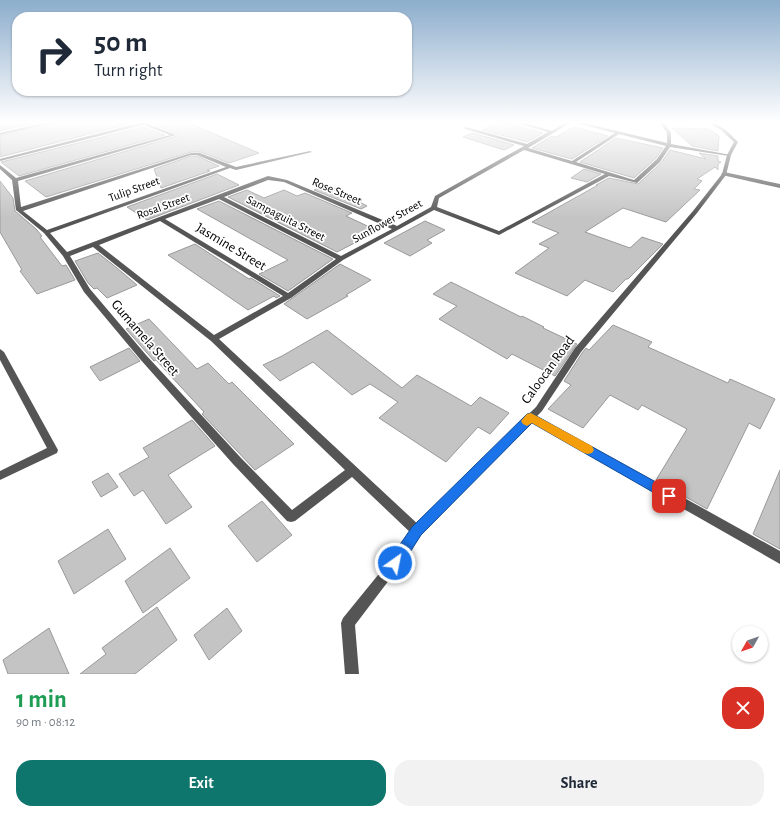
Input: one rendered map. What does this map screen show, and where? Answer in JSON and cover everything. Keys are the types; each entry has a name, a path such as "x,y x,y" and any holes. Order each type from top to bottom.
{"street":[{"path":"0,160 22,154"},
{"path":"15,180 105,154"},
{"path":"0,166 15,180 19,210 190,154"},
{"path":"199,154 236,169 299,154"},
{"name":"Sunflower Street","path":"214,339 288,296 341,259 434,208 437,197 513,154"},
{"path":"547,154 635,182 664,154"},
{"path":"572,163 585,154"},
{"name":"Caloocan Road","path":"352,674 348,623 395,563 417,531 539,410 578,350 695,212 724,174 729,155"},
{"name":"Tulip Street","path":"46,232 229,167"},
{"path":"434,208 499,232 610,174"},
{"path":"724,174 780,186"},
{"name":"Rosal Street","path":"66,254 268,178"},
{"name":"Rose Street","path":"268,178 285,181 396,228"},
{"name":"Sampaguita Street","path":"220,197 341,259"},
{"name":"Gumamela Street","path":"19,210 46,232 66,254 87,290 143,357 237,461 291,517 353,470"},
{"name":"Jasmine Street","path":"161,219 288,296"},
{"path":"94,244 214,339 417,531"},
{"path":"0,352 53,450 0,476"},
{"path":"531,417 780,558"}],"building":[{"path":"0,154 10,154 0,157"},
{"path":"32,154 96,154 19,176 1,162"},
{"path":"115,154 183,154 46,197 25,181"},
{"path":"207,154 255,154 229,163"},
{"path":"555,154 579,154 572,159"},
{"path":"591,154 658,154 634,178 580,162"},
{"path":"667,154 688,154 706,159 701,154 708,154 718,156 718,161 721,162 718,164 718,170 715,167 697,179 702,181 694,189 700,190 666,222 623,208 585,232 630,248 642,237 663,244 613,292 585,280 567,296 515,273 549,248 539,244 559,233 532,222 609,178 638,184 661,163"},
{"path":"191,156 197,156 219,166 207,170 210,171 161,188 154,169"},
{"path":"584,169 601,174 587,182 571,178"},
{"path":"217,174 239,185 147,220 127,207"},
{"path":"0,181 13,198 15,211 36,229 42,236 40,237 62,266 66,265 75,280 37,294 20,271 22,270 0,232"},
{"path":"328,185 367,206 361,209 314,190"},
{"path":"247,190 264,198 284,190 297,196 305,193 352,213 346,216 378,231 337,252 228,197"},
{"path":"219,201 333,259 288,291 259,274 288,260 197,209"},
{"path":"425,221 445,230 427,240 432,243 410,256 384,243"},
{"path":"195,244 249,279 251,278 280,296 276,298 274,296 248,310 168,255"},
{"path":"98,253 137,285 107,298 97,288 94,289 88,283 75,261"},
{"path":"340,264 371,280 346,295 348,296 307,319 284,304"},
{"path":"451,282 577,344 555,376 512,354 507,359 439,319 457,306 433,294"},
{"path":"149,319 197,369 208,363 229,384 232,382 294,444 255,470 202,414 204,412 156,360 154,361 126,329"},
{"path":"613,325 652,342 648,347 728,383 730,379 775,399 760,429 749,423 707,509 656,480 687,429 642,405 638,410 610,395 583,428 548,409 571,385 564,381 582,353 586,348 589,350"},
{"path":"327,330 402,388 417,375 471,406 480,397 509,413 490,434 478,427 446,462 379,418 398,402 370,384 352,395 313,362 280,381 263,365 282,356"},
{"path":"129,348 140,361 100,381 90,367"},
{"path":"192,420 215,446 168,475 192,507 166,524 143,490 134,496 119,474 149,457 143,448"},
{"path":"780,470 780,549 753,534"},
{"path":"108,473 118,487 101,497 92,482"},
{"path":"262,501 292,535 257,562 228,526"},
{"path":"108,529 126,559 74,594 58,561"},
{"path":"170,548 190,578 143,613 125,581"},
{"path":"157,607 177,640 135,674 80,674 106,654 102,648"},
{"path":"227,608 242,631 209,660 194,635"},
{"path":"49,628 69,674 8,674 3,660"}],"slow traffic":[{"path":"527,421 531,417 588,450"}],"route":[{"path":"395,563 417,531 531,417 669,496"}]}
